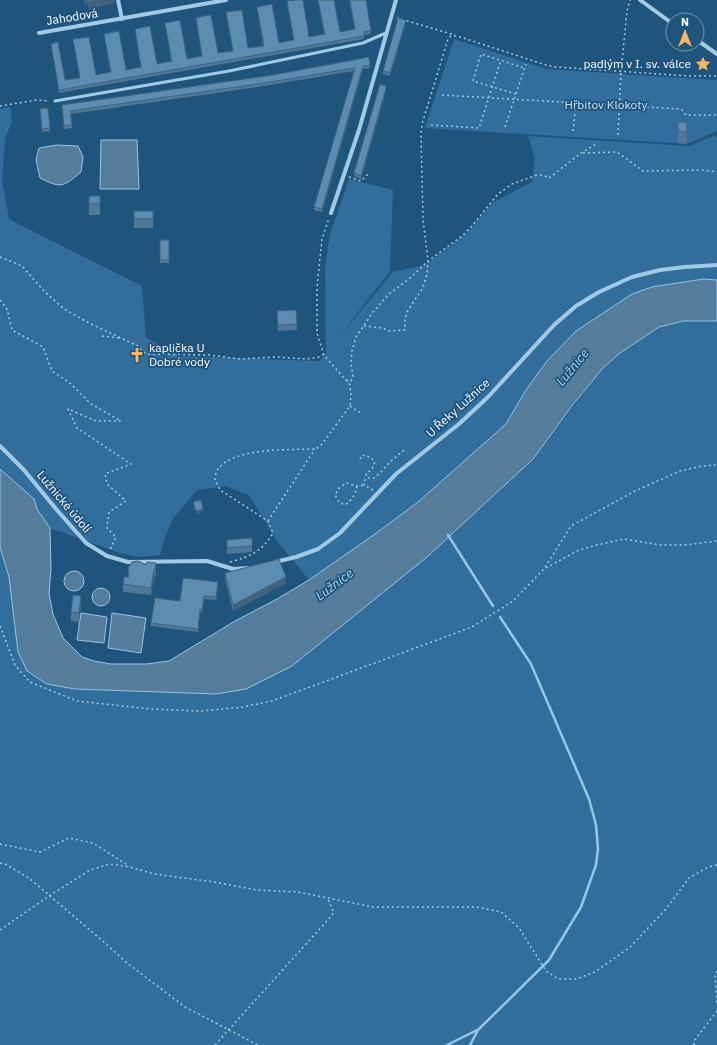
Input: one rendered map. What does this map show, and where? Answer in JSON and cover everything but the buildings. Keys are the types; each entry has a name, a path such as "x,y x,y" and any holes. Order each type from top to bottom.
{"street":[{"path":"118,0 122,19"},
{"name":"Jahodová","path":"39,32 122,19 199,2 226,0"},
{"path":"331,213 359,130 396,0"},
{"path":"640,0 665,18"},
{"path":"705,46 717,54"},
{"name":"U Řeky Lužnice","path":"268,563 296,557 318,549 340,534 396,474 459,424 488,397 554,325 576,306 599,292 632,277 685,266 717,266"},
{"name":"Lužnické údolí","path":"0,446 24,470 86,543 107,556 128,562 196,561 216,563"},
{"path":"216,563 233,569 254,566"}],"lane":[{"path":"55,101 230,72 363,43 386,33"}],"path":[{"path":"618,135 621,72 627,11 630,0"},
{"path":"391,16 546,65 621,72 688,76 717,76"},
{"path":"364,326 382,328 389,331 405,330 407,312 422,289 428,275 428,261 423,219 422,124 448,39 451,36 457,36"},
{"path":"516,94 473,81 481,54 524,68"},
{"path":"431,125 478,128 501,60"},
{"path":"505,127 526,64"},
{"path":"442,94 514,100 681,109 686,115 717,115"},
{"path":"0,106 37,100 55,101"},
{"path":"573,131 576,103"},
{"path":"346,380 350,381 353,377 351,364 352,351 356,337 373,312 389,294 409,280 428,261 462,236 498,194 512,184 537,175 543,175 549,178 598,143"},
{"path":"581,154 617,152 642,171 702,170 717,172"},
{"path":"344,175 361,180 369,174"},
{"path":"268,521 316,449 322,444 350,406 350,385 324,355 317,333 317,287 322,240 331,213"},
{"path":"0,257 22,266 45,292 64,309 89,324 138,346 143,352 149,354 210,355 240,359 276,357 306,359 324,355"},
{"path":"0,300 7,309 12,330 43,347 52,371 70,383 91,404 121,421 96,421 68,409 77,428 130,464 105,474 107,484 126,501 109,512 106,528 116,537 107,556"},
{"path":"102,336 120,338"},
{"path":"350,406 361,413"},
{"path":"216,563 231,562 255,553 268,544 273,534 268,521 220,490 214,480 217,469 230,458 257,451 316,449"},
{"path":"367,478 374,478 404,450"},
{"path":"360,459 362,455 370,457 375,462 372,469 366,474 367,478 363,482 364,485"},
{"path":"0,626 15,665 30,682 77,701 150,709 201,711 243,707 272,701 472,627 513,601 544,569 571,526 635,491 680,471 702,466 717,465"},
{"path":"357,486 355,494 350,501 345,505 339,502 335,495 338,489 346,483 357,486 364,485 378,492"},
{"path":"544,569 579,550 597,544 624,540 685,545 717,541"},
{"path":"0,844 40,852 69,838 93,842 130,867"},
{"path":"0,863 5,864 29,878 127,963 185,1007 258,1045"},
{"path":"0,930 90,870 110,864 130,867 154,874 214,882 257,890 298,892 373,907 477,907 501,912 519,928 546,971 558,979 576,980 595,972 630,947 666,909 689,878 708,867 717,865"},
{"path":"215,1045 334,913 328,899"},
{"path":"717,971 715,975 717,1005"},
{"path":"694,1045 694,1041 717,1011"}],"green space":[{"name":"Hřbitov Klokoty","path":"454,39 546,69 717,80 717,131 687,144 425,128"},
{"path":"10,107 12,122 5,138 2,180 9,219 142,286 146,338 180,356 320,361 326,353 325,268 330,234 349,179 393,190 390,271 339,337 393,272 425,265 468,232 492,203 532,182 535,160 528,136 689,146 715,135 717,138 717,280 703,279 652,287 632,294 576,331 547,361 526,390 506,424 418,502 309,580 277,541 249,495 225,486 197,490 172,520 160,555 138,557 120,553 50,528 37,509 33,499 0,469 0,109"},
{"path":"683,321 717,321 717,1045 0,1045 0,547 9,577 12,602 27,671 47,684 75,689 216,694 246,689 292,666 427,557 537,454 602,369 620,353 659,327"}],"water":[{"path":"101,140 137,140 139,189 100,189"},
{"path":"57,145 78,146 83,157 81,172 70,181 61,185 53,184 40,178 36,160 39,148"},
{"name":"Lužnice","path":"703,279 717,280 717,321 683,321 659,327 620,353 602,369 572,406 533,459 427,557 292,666 246,689 216,694 75,689 47,684 27,671 18,652 9,577 0,547 0,469 34,499 37,509 50,528 51,569 49,594 53,614 63,638 82,657 94,661 111,664 146,664 169,661 235,621 309,580 418,502 506,424 526,390 547,361 576,331 632,294 652,287"},
{"path":"74,571 81,574 84,581 81,588 74,591 67,588 64,581 67,574"},
{"path":"101,588 107,591 110,597 107,603 101,606 95,603 92,597 95,591"},
{"path":"81,613 107,617 104,643 77,640"},
{"path":"112,613 146,618 141,653 108,648"}],"waterway":[{"path":"448,535 493,606"},
{"path":"447,1045 479,1029 549,960 581,907 596,865 598,849 596,825 589,799 531,664 500,617"},
{"path":"470,1045 478,1030"}],"place":[{"name":"padlým v I. sv. válce","path":"703,64"},
{"name":"kaplička U Dobré vody","path":"137,355"}]}
